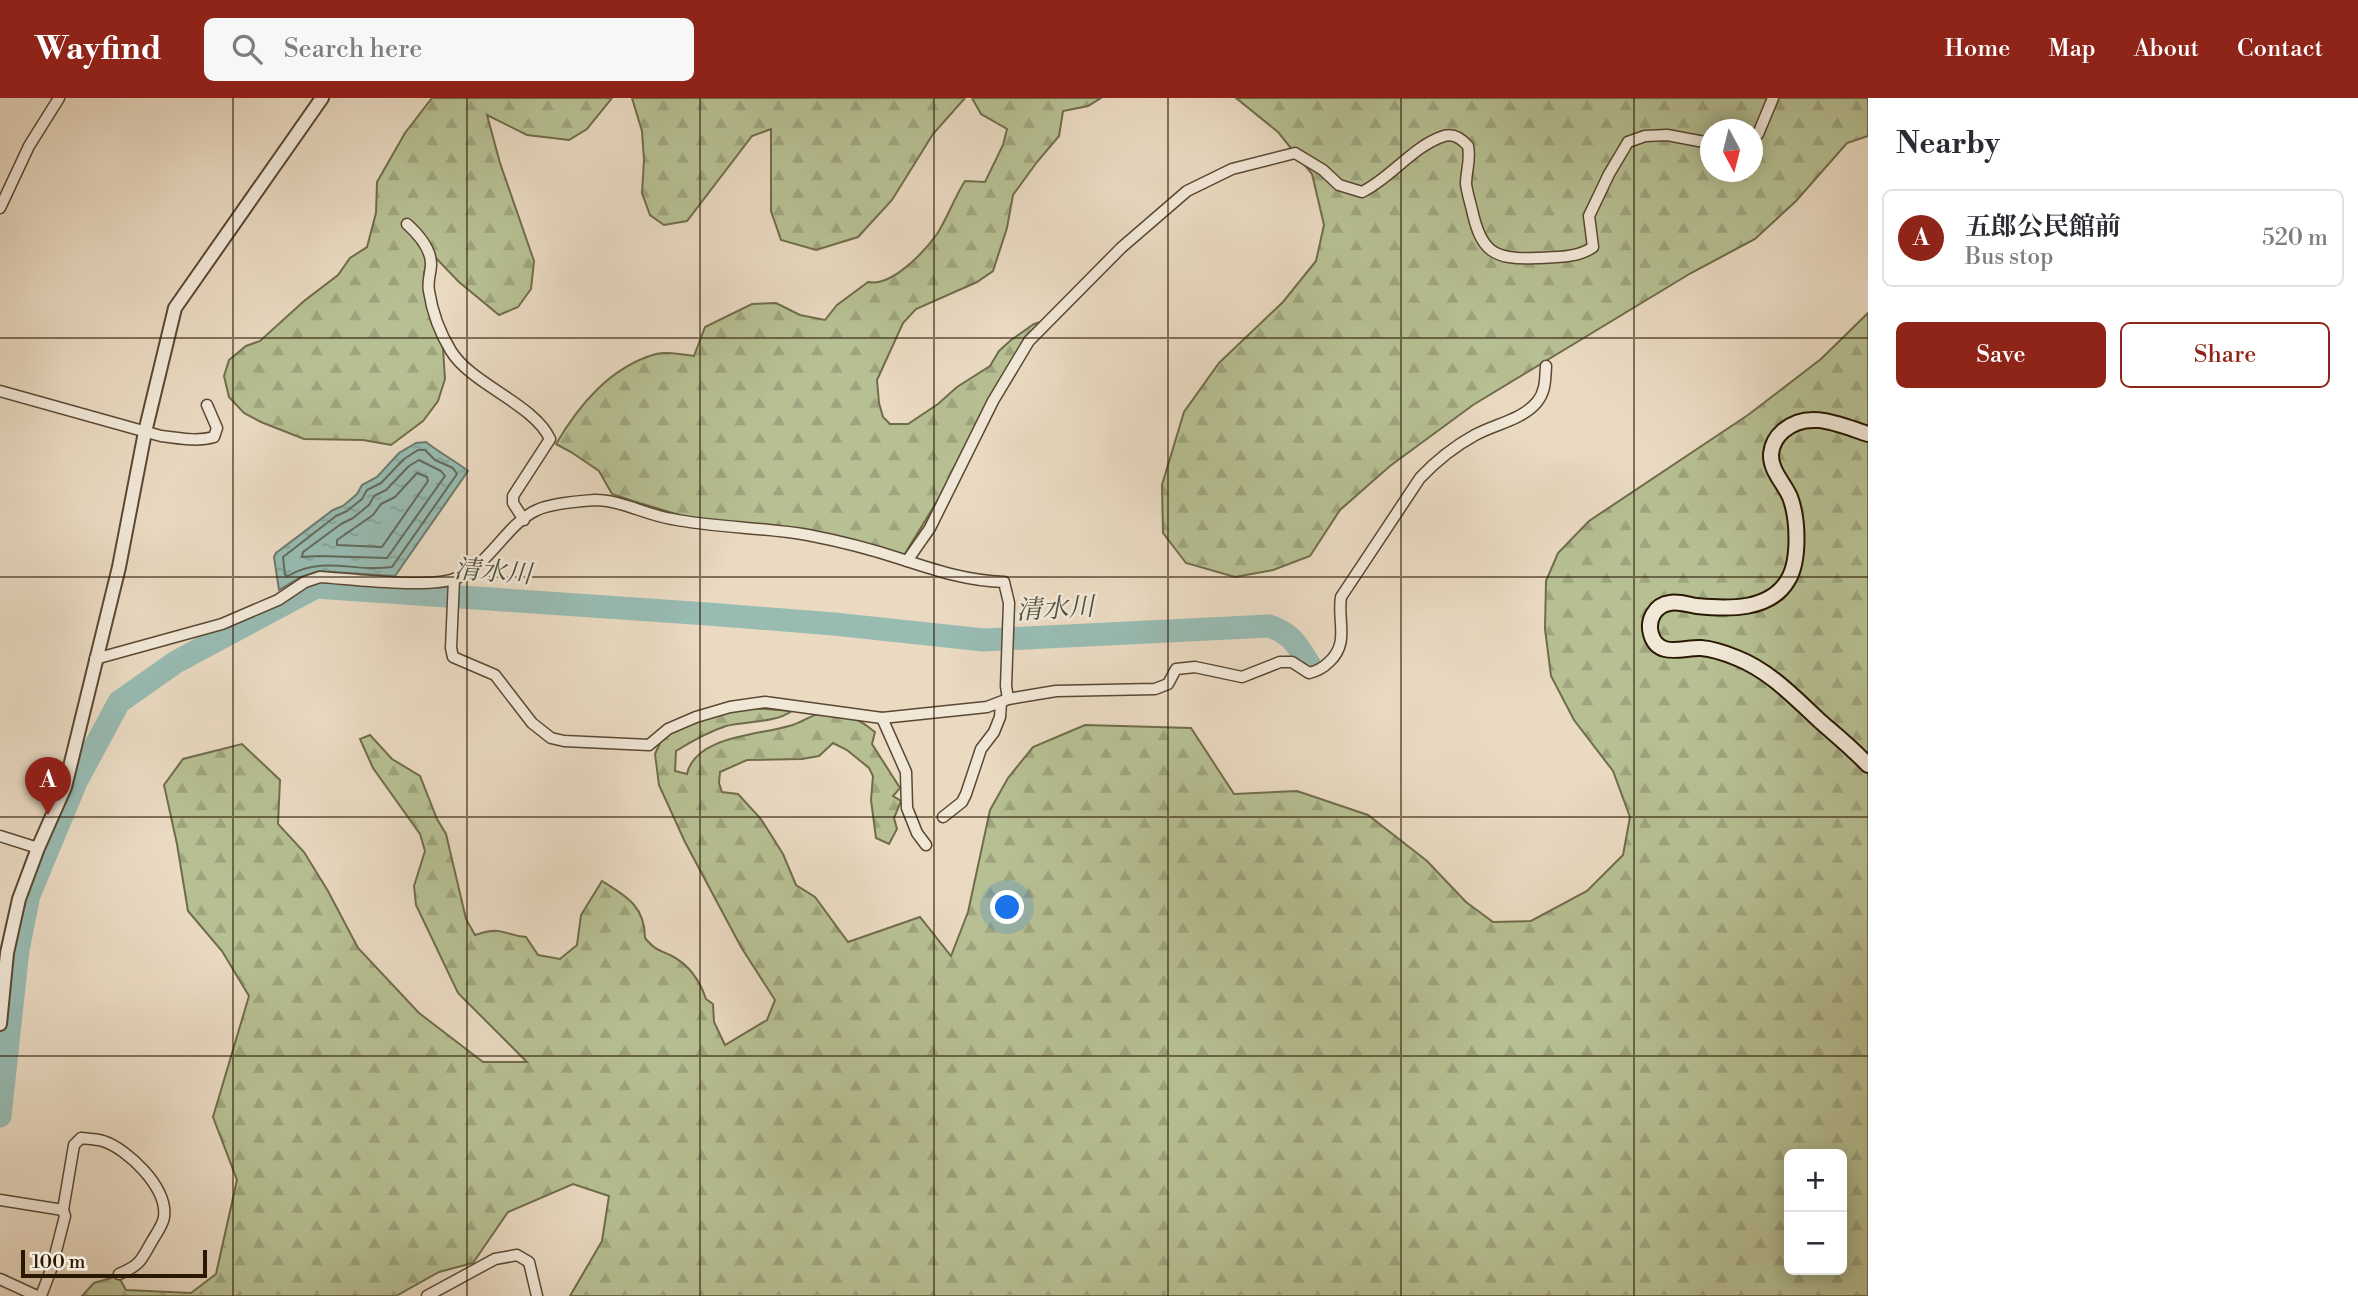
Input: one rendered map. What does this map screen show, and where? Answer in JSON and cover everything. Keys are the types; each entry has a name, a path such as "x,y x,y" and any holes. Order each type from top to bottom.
{"main road":[{"path":"1868,435 1832,423 1808,419 1790,425 1776,437 1771,454 1774,469 1790,498 1798,550 1794,569 1787,582 1772,598 1745,607 1713,608 1671,603 1657,609 1650,620 1651,635 1658,646 1671,652 1698,648 1718,650 1755,665 1868,765"}],"street":[{"path":"0,208 29,146 59,98"},
{"path":"0,1024 9,943 19,899 65,787 119,567 145,432 175,308 322,98"},
{"path":"1763,122 1773,98"},
{"path":"907,561 930,528 992,401 1029,341 1121,248 1188,191 1232,169 1295,153 1323,170 1339,185 1362,192 1377,185 1426,146 1445,136 1455,136 1468,146 1470,155 1466,185 1478,236 1485,245 1503,256 1533,258 1584,254 1593,247 1589,216 1628,142 1645,136 1667,135 1700,142"},
{"path":"407,224 420,236 429,256 429,291 438,323 459,363 515,404 546,430 550,439 513,496 513,503 524,520"},
{"path":"454,579 451,648 453,657 495,675 532,723 551,738 613,745 649,745 668,729 696,717 730,707 765,702 882,718 987,707 1056,691 1155,689 1168,684 1176,670 1195,667 1242,677 1280,662 1292,662 1309,674 1318,671 1332,660 1343,642 1339,620 1341,597 1420,478 1432,464 1475,435 1529,409 1538,401 1544,388 1546,366"},
{"path":"0,391 145,432 187,439 204,440 214,437 217,428 207,405"},
{"path":"95,659 222,624 278,600 305,582 320,577 421,583 454,579 469,572 485,559 538,509 593,500 611,501 669,519 711,526 809,535 861,547 937,572 978,581 1004,582 1009,603 1004,701 997,725 981,749 962,802 943,817"},
{"path":"882,718 906,772 907,808 917,833 926,845"},
{"path":"0,836 38,848"},
{"path":"0,1279 39,1296 52,1266 62,1229 74,1145 81,1138 103,1141 120,1150 150,1177 163,1196 164,1217 136,1267 119,1274"},
{"path":"0,1200 63,1210"},
{"path":"427,1296 495,1259 517,1255 529,1262 537,1296"}],"green space":[{"path":"432,98 612,98 587,129 569,140 527,135 487,115 500,163 534,261 531,289 518,307 499,315 459,282 431,253 424,273 425,295 443,348 445,379 438,401 423,421 391,445 363,440 304,439 244,413 229,397 224,376 229,360 246,346 260,341 304,301 338,275 350,258 367,247 376,213 377,182 405,133"},
{"path":"632,98 965,98 933,134 892,200 858,237 816,250 781,240 771,211 771,129 752,136 687,221 664,225 650,215 642,193 642,131"},
{"path":"972,98 1101,98 1088,106 1063,111 1059,136 1013,195 1007,228 993,271 977,282 916,309 903,323 877,380 883,417 890,424 908,424 990,366 999,351 1011,340 1040,322 1025,339 947,485 903,557 807,532 686,517 633,501 612,494 599,471 556,444 597,389 639,360 665,353 694,356 705,327 752,304 776,303 800,315 825,320 837,305 868,282 887,279 907,267 937,234 965,181 985,182 1003,145 1007,129 981,114"},
{"path":"1236,98 1868,98 1868,136 1847,143 1796,201 1755,239 1691,273 1473,405 1390,466 1340,510 1310,556 1273,570 1235,577 1186,563 1163,533 1162,485 1184,412 1219,363 1283,302 1316,261 1324,225 1312,174 1278,132"},
{"path":"1868,313 1868,1296 570,1296 602,1241 609,1196 573,1184 508,1212 473,1263 439,1272 396,1296 82,1296 94,1283 118,1276 126,1290 191,1293 216,1274 237,1180 213,1117 249,996 222,951 188,911 164,785 183,759 242,744 280,780 278,824 304,852 358,948 419,1013 483,1062 527,1062 458,993 416,905 414,886 425,851 420,834 373,768 360,739 370,735 392,759 420,776 446,834 466,919 475,935 497,931 526,937 538,955 560,959 577,945 581,915 602,881 626,897 638,910 648,942 684,964 693,974 706,999 713,1004 714,1022 725,1045 767,1020 775,1000 741,947 685,842 659,785 655,754 661,741 677,729 712,715 750,708 792,711 769,720 726,726 700,737 676,751 675,771 687,774 692,761 715,744 793,725 822,714 857,720 875,732 872,744 900,788 893,796 901,801 894,818 897,829 889,844 876,838 871,800 873,776 869,768 847,750 833,743 819,756 747,760 720,772 722,792 738,794 761,819 783,854 796,885 815,897 848,942 920,917 951,956 968,912 990,810 1008,778 1033,747 1085,725 1191,728 1234,794 1297,791 1368,815 1427,861 1466,902 1493,922 1531,921 1587,891 1623,855 1630,817 1613,771 1574,720 1551,676 1545,629 1546,581 1558,553 1589,521 1748,415 1821,359"}],"water":[{"path":"426,442 468,471 395,576 319,571 301,577 279,590 274,557 276,553 333,510 343,506 357,494 362,485 377,477 399,453 416,443"}],"waterway":[{"name":"清水川","path":"0,1116 18,950 29,895 76,782 119,702 176,662 316,587 708,614 984,640 1269,626 1289,637 1311,667"}],"place":[{"name":"五郎公民館前","path":"48,815"}]}
